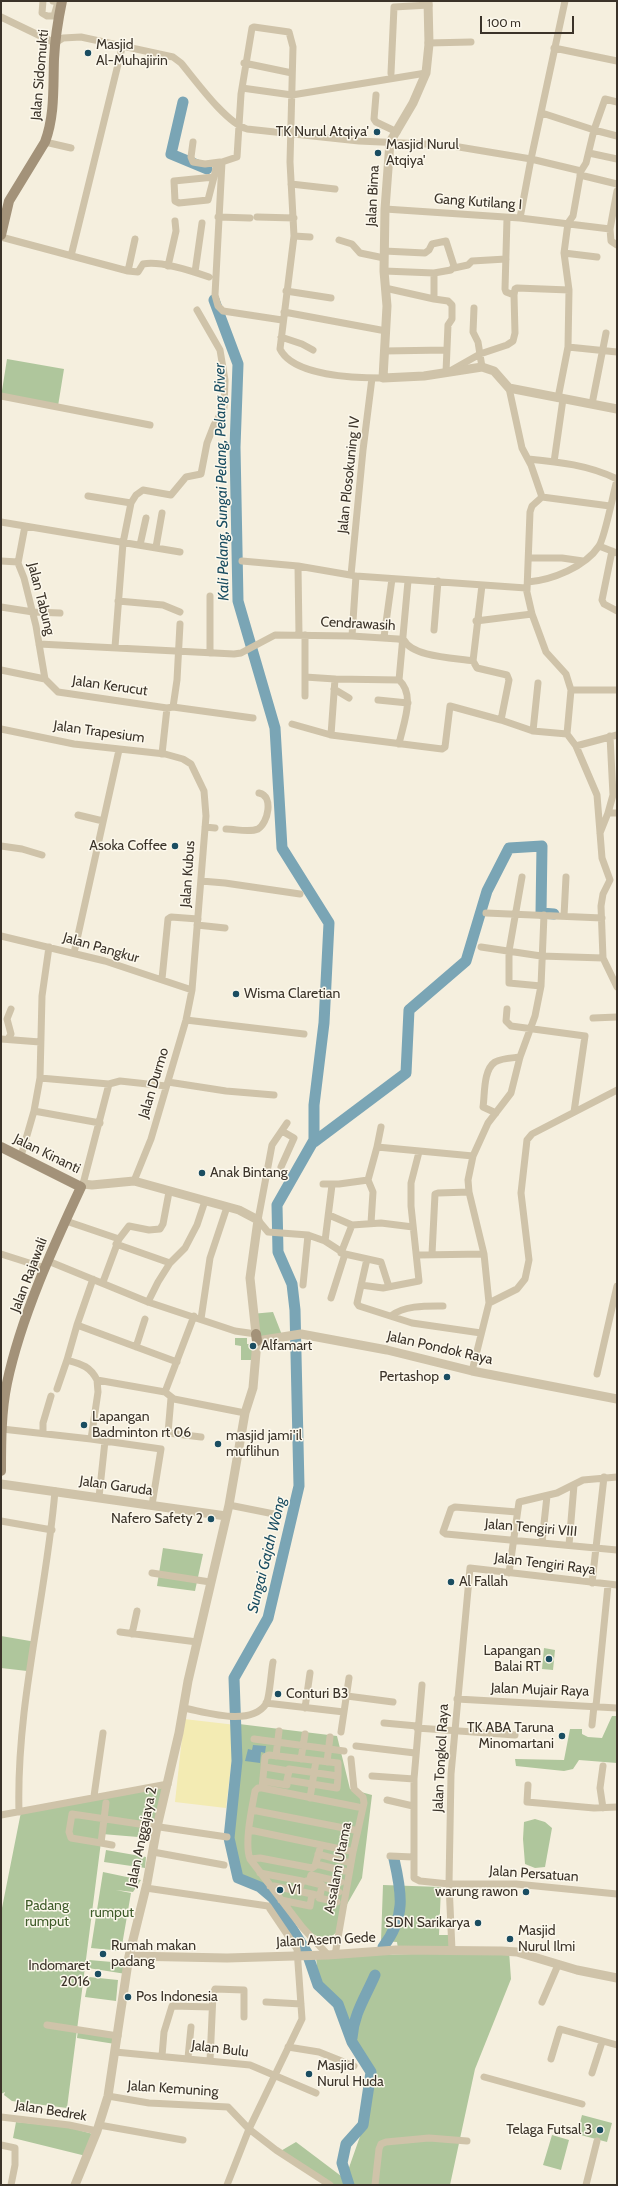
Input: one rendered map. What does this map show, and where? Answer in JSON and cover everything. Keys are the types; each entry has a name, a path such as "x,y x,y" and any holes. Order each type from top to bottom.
{"main road":[{"name":"Jalan Sidomukti","path":"1,236 9,200 45,142 52,115 55,43 62,1"},
{"name":"Jalan Kinanti","path":"1,1147 82,1185"},
{"name":"Jalan Rajawali","path":"1,1471 2,1429 6,1391 12,1361 47,1264 82,1185"}],"street":[{"path":"43,1 42,13 48,16 54,16 58,2 53,1"},
{"path":"520,218 554,48 565,1"},
{"path":"390,142 413,103 426,73 428,3 394,7 391,73"},
{"path":"1,17 55,43 63,38 81,37 122,48 171,56 178,61 228,117 238,126 291,135 455,146 531,159 617,184"},
{"path":"193,142 191,157 193,162 200,164 220,162 237,157 238,126 244,63 252,28 258,26 289,32 293,46 291,184 294,236 282,320 280,348 284,357 302,366 324,373 372,378 406,377 447,372 481,358 513,341 515,333 515,289 569,290"},
{"path":"428,43 471,42"},
{"path":"71,256 122,48"},
{"path":"554,48 617,61"},
{"path":"244,63 292,73"},
{"path":"242,88 292,95 426,73"},
{"path":"376,95 374,119 376,122 397,132"},
{"path":"554,462 568,348 569,290 564,253 568,223 573,216 580,173 589,153 594,130 605,99 617,102"},
{"path":"542,113 617,136"},
{"path":"45,142 70,148"},
{"name":"Jalan Bima","path":"383,378 386,331 384,271 385,209 390,142"},
{"path":"589,153 617,159"},
{"path":"214,177 174,181 175,201 179,203 208,200 214,177 220,162"},
{"path":"220,162 215,295 218,306 223,311 282,320"},
{"path":"291,184 335,188"},
{"path":"617,191 610,229 611,241 617,245"},
{"name":"Gang Kutilang I","path":"385,209 520,218 610,229"},
{"path":"218,217 294,218"},
{"path":"507,218 505,289 510,294 514,295"},
{"path":"169,266 176,230 175,221"},
{"path":"195,272 202,223"},
{"path":"1,236 128,271 138,272 143,264 147,263 178,268 209,277"},
{"path":"294,236 310,237"},
{"path":"128,271 135,239"},
{"path":"339,240 352,244 360,253 384,254 425,253 429,250 431,244 446,241 452,254 454,268"},
{"path":"564,253 597,257"},
{"path":"384,271 434,273 468,265 472,261 506,259"},
{"path":"434,273 434,299"},
{"path":"385,288 448,301 452,305 452,319 448,325 446,350 447,372"},
{"path":"286,291 331,298"},
{"path":"474,308 473,332 481,358 509,388 522,448 528,459 542,497"},
{"path":"114,647 123,543 130,503 136,495 143,490 171,495 186,477 199,475 203,470 207,443 214,425 224,408 225,380 220,350 197,310"},
{"path":"284,312 386,331"},
{"path":"592,404 604,351 606,333"},
{"path":"280,337 302,344 313,350"},
{"path":"568,348 617,352"},
{"path":"384,351 446,350"},
{"path":"447,372 481,358"},
{"name":"Jalan Plosokuning IV","path":"352,636 354,576 363,450 372,378"},
{"path":"509,388 617,409"},
{"path":"1,396 150,425"},
{"path":"528,459 598,470 617,480 599,546 583,561 552,579 528,582"},
{"path":"88,496 130,503"},
{"path":"610,506 542,497 532,506 530,512 528,590 532,614 546,652 566,674 571,690 567,734 576,746 597,795 602,858 614,880 603,894 602,918 604,958 614,972 617,987"},
{"path":"156,547 162,513"},
{"path":"140,545 146,518"},
{"path":"1,522 180,552"},
{"name":"Jalan Tabung","path":"25,526 18,562 33,612 45,678"},
{"path":"599,546 615,552 602,600 604,604 617,611"},
{"path":"529,558 562,558 583,561"},
{"path":"1,561 18,562"},
{"path":"242,561 298,566 354,576 408,581 438,581 524,587 528,590"},
{"path":"298,566 305,696"},
{"path":"384,637 392,579"},
{"path":"399,680 404,640 408,581"},
{"path":"434,630 438,581"},
{"path":"473,661 476,621 482,585"},
{"path":"40,644 210,653 210,596"},
{"path":"118,601 163,605 180,612"},
{"path":"1,607 33,612 60,613"},
{"path":"476,621 532,614"},
{"path":"162,754 165,726 177,680 180,624"},
{"name":"Cendrawasih","path":"210,653 241,653 275,635 384,637 404,640 410,648 424,653 473,661 477,668 507,675 509,680 501,720"},
{"path":"1,670 45,678"},
{"name":"Jalan Kerucut","path":"45,678 58,692 253,718"},
{"path":"305,678 399,680 406,688 408,696 408,703 399,744"},
{"path":"331,735 335,678"},
{"path":"533,731 538,683"},
{"path":"334,689 349,698"},
{"path":"571,690 617,690"},
{"path":"378,700 408,703"},
{"path":"292,724 331,735 444,749 450,706 501,720 533,731 567,734"},
{"name":"Jalan Trapesium","path":"1,729 74,744 162,754 180,758 191,764"},
{"path":"576,746 613,735 615,769 613,795 600,833"},
{"path":"74,953 119,750"},
{"name":"Jalan Kubus","path":"191,764 204,791 205,826 192,990"},
{"path":"226,829 252,831 262,826 266,819 268,800 264,795 259,793"},
{"path":"608,813 617,813"},
{"path":"78,815 103,821"},
{"path":"205,826 215,828"},
{"path":"1,846 22,849 42,855"},
{"path":"522,877 509,951 509,983 541,986"},
{"path":"564,916 566,877"},
{"path":"201,881 225,883 282,893 300,894"},
{"path":"486,913 516,913 602,918"},
{"path":"472,1371 489,1304 484,1254 469,1192 468,1180 473,1156 488,1124 511,1094 520,1057 531,1029 541,986 541,956 544,915"},
{"path":"162,979 168,919 171,917 225,928"},
{"name":"Jalan Pangkur","path":"1,936 74,953 162,979 192,990"},
{"path":"21,1156 34,1111 40,1078 42,996 49,947"},
{"path":"481,947 541,956 604,958"},
{"name":"Jalan Durmo","path":"134,1181 151,1139 186,1020 192,990"},
{"path":"4,1039 11,1034 7,1019 11,1009"},
{"path":"507,1009 506,1019 508,1024 531,1029 585,1036 574,1112"},
{"path":"593,1018 617,1017"},
{"path":"186,1020 304,1034"},
{"path":"4,1039 40,1042"},
{"path":"496,1113 483,1107 486,1081 490,1068 498,1061 520,1057"},
{"path":"40,1078 109,1084 120,1081 167,1084 274,1095"},
{"path":"109,1084 100,1123 82,1185 134,1181 244,1212 258,1220 264,1229 274,1232 308,1235 325,1241 343,1253 381,1262 389,1287"},
{"path":"489,1304 517,1289 525,1279 529,1260 521,1193 527,1140 532,1134 617,1090"},
{"path":"34,1111 100,1123"},
{"path":"258,1220 274,1142 287,1124"},
{"path":"371,1223 373,1192 368,1180 381,1127"},
{"path":"280,1167 294,1138 282,1131"},
{"path":"377,1147 473,1156"},
{"path":"361,1285 389,1287 419,1282 418,1255 413,1227 410,1183 418,1152"},
{"path":"323,1184 332,1185 368,1180"},
{"path":"325,1241 332,1185"},
{"path":"103,1282 118,1242 130,1226 149,1230 160,1229 163,1224 169,1192"},
{"path":"432,1254 435,1194 469,1192"},
{"path":"148,1302 170,1263 185,1248 197,1225 205,1201"},
{"path":"164,1392 198,1318 210,1258 227,1207"},
{"path":"329,1215 352,1225 371,1223 413,1227"},
{"name":"Jalan Anggajaya 2","path":"75,2185 98,2128 108,2096 129,1956 146,1888 157,1827 168,1784 210,1582 229,1505 245,1413 253,1388 256,1337 250,1278 258,1220"},
{"path":"66,1221 170,1263"},
{"path":"331,1298 352,1225"},
{"path":"303,1285 308,1235"},
{"path":"1,1254 47,1264 103,1282 148,1302 256,1337"},
{"path":"418,1255 484,1254"},
{"path":"367,1259 357,1303 359,1306 412,1323 481,1333"},
{"path":"57,1389 93,1279"},
{"path":"597,1374 617,1286"},
{"path":"391,1316 396,1312 422,1307 444,1306"},
{"path":"136,1347 145,1319"},
{"path":"77,1325 177,1362"},
{"name":"Jalan Pondok Raya","path":"256,1337 301,1334 387,1350 472,1371 617,1399"},
{"path":"67,1360 88,1367 93,1371 96,1380 98,1392 91,1439"},
{"path":"96,1380 164,1392 171,1398 245,1413"},
{"path":"43,1433 43,1423 51,1396"},
{"path":"171,1398 168,1433 201,1437"},
{"path":"2,1429 161,1449 152,1505"},
{"path":"98,1497 105,1441"},
{"path":"592,1583 604,1477"},
{"path":"510,1574 519,1502 547,1496 583,1480 617,1477"},
{"name":"Jalan Garuda","path":"1,1484 226,1516"},
{"path":"569,1545 574,1485"},
{"path":"19,1812 24,1714 52,1530 55,1491"},
{"path":"542,1542 547,1496"},
{"path":"229,1505 279,1515"},
{"name":"Jalan Tengiri VIII","path":"517,1512 455,1507 451,1509 443,1532 446,1534 617,1550"},
{"path":"1,1521 52,1530"},
{"name":"Jalan Tengiri Raya","path":"470,1568 510,1574 617,1585"},
{"name":"Jalan Tongkol Raya","path":"452,1950 449,1884 451,1774 470,1568"},
{"path":"152,1572 210,1582"},
{"name":"Jalan Mujair Raya","path":"457,1699 517,1704 595,1706 608,1584"},
{"path":"132,1634 137,1611"},
{"path":"120,1632 197,1642"},
{"path":"184,1708 237,1717 258,1711 266,1703 273,1662"},
{"path":"305,1708 310,1673"},
{"path":"341,1732 349,1678"},
{"path":"390,1856 413,1857 415,1753 422,1685"},
{"path":"347,1696 393,1702"},
{"path":"266,1703 344,1712"},
{"path":"592,1725 595,1706 617,1708"},
{"path":"384,1723 454,1731 515,1735"},
{"path":"276,1756 279,1731"},
{"path":"94,1796 103,1733"},
{"path":"301,1759 305,1734"},
{"path":"327,1762 330,1737"},
{"path":"254,1739 344,1751"},
{"path":"356,1746 415,1753"},
{"path":"287,1780 337,1788 338,1763 266,1756 262,1784 255,1791 252,1810 250,1859 302,1927 329,1955"},
{"path":"262,1784 287,1785 290,1758"},
{"name":"Assalam Utama","path":"329,1955 364,1803 363,1797 355,1790 351,1759"},
{"path":"310,1798 316,1761"},
{"path":"603,1808 600,1788 604,1766"},
{"path":"264,1767 338,1776"},
{"path":"372,1776 414,1779"},
{"path":"1,1815 94,1796 168,1784"},
{"path":"262,1784 310,1798 358,1807"},
{"path":"528,1785 527,1802 603,1808 617,1807"},
{"path":"387,1800 396,1801 398,1804 413,1806"},
{"path":"101,1843 106,1803"},
{"path":"252,1810 354,1830"},
{"path":"112,1845 73,1839 69,1832 72,1814 227,1837"},
{"path":"250,1830 350,1852"},
{"path":"299,1891 313,1869 321,1845"},
{"path":"153,1852 224,1865"},
{"path":"318,1854 347,1862"},
{"name":"Jalan Persatuan","path":"413,1857 414,1878 420,1881 449,1884 516,1884 617,1894"},
{"path":"250,1859 260,1858 313,1869 344,1871"},
{"path":"285,1877 288,1863"},
{"path":"260,1873 330,1887 330,1884 336,1885 339,1881 313,1869"},
{"path":"270,1886 316,1895 319,1898 337,1902"},
{"path":"281,1900 310,1906 322,1886"},
{"path":"330,1887 329,1890 339,1892"},
{"path":"146,1888 268,1906 295,1945 300,1956 302,2019 249,2129 227,2185"},
{"name":"Jalan Asem Gede","path":"129,1956 173,1958 300,1956 396,1950 517,1952 558,1964 617,1978"},
{"path":"542,2002 558,1964"},
{"path":"210,2061 213,1994 216,1989 244,1990 244,2017"},
{"path":"266,2002 301,2004"},
{"path":"162,2056 164,2032 172,2006 212,2007"},
{"path":"47,2025 118,2036"},
{"path":"188,2058 191,2027"},
{"path":"551,2058 560,2028 602,2042 617,2045"},
{"path":"592,2073 602,2042"},
{"path":"288,2048 319,2052 354,2066"},
{"name":"Jalan Bulu","path":"115,2052 250,2065 316,2093"},
{"path":"484,2077 582,2104"},
{"name":"Jalan Kemuning","path":"108,2096 149,2102 228,2107 249,2129 278,2152 329,2185"},
{"name":"Jalan Bedrek","path":"1,2117 98,2128 183,2140"},
{"path":"375,2185 379,2149 381,2144 386,2142 429,2138 467,2141"},
{"path":"586,2185 597,2142"},
{"path":"1,2145 15,2148 15,2166 11,2185"}],"green space":[{"path":"7,359 64,369 58,406 1,397"},
{"path":"273,1312 282,1335 262,1342 251,1314"},
{"path":"235,1338 247,1338 247,1344 255,1344 255,1360 241,1360 241,1346 235,1345"},
{"path":"163,1548 203,1554 195,1591 157,1586"},
{"path":"1,1636 36,1642 27,1671 1,1668"},
{"name":"Lapangan Balai RT","path":"544,1648 555,1650 553,1670 542,1669"},
{"path":"612,1716 617,1716 617,1763 579,1760 573,1769 564,1771 516,1766 515,1759 564,1760 570,1729 582,1729 582,1734 588,1737 602,1738"},
{"path":"239,1724 337,1736 350,1789 372,1795 362,1878 346,1906 337,1932 331,1937 319,1937 311,1933 260,1886 238,1878 229,1838"},
{"name":"Padang rumput","path":"166,1783 150,1838 102,1834 67,2108 12,2101 4,2095 5,2092 1,2094 1,1913 21,1812"},
{"path":"535,1819 545,1822 552,1828 545,1867 535,1868 525,1864 523,1839 524,1822"},
{"path":"106,1850 146,1857 145,1868 104,1862"},
{"name":"rumput","path":"103,1872 141,1880 133,1892 116,1890 131,1893 121,1951 91,1948"},
{"path":"383,1885 441,1887 439,1935 453,1935 451,1949 398,1949 397,1942 381,1941"},
{"path":"509,1951 511,1979 475,2069 450,2185 328,2185 279,2152 296,2142 345,2179 364,2125 375,2070 352,2042 338,2004 319,1985 316,1957"},
{"path":"89,1960 124,1963 126,1974 88,1968"},
{"path":"89,1977 118,1980 116,2001 85,1997"},
{"path":"78,2030 116,2037 115,2044 77,2038"},
{"path":"582,2115 612,2123 607,2142 577,2134"},
{"path":"16,2122 67,2127 93,2134 86,2156 13,2138"},
{"path":"552,2135 569,2140 561,2170 543,2165"}],"sand":[{"path":"184,1719 236,1725 226,1808 175,1802"}],"water":[{"path":"253,1745 266,1746 265,1753 261,1752 260,1763 245,1761 248,1749 252,1750"}],"waterway":[{"name":"Kali Pelang, Sungai Pelang, Pelang River","path":"183,102 171,154 207,169"},
{"name":"Kali Pelang, Sungai Pelang, Pelang River","path":"214,300 238,364 235,447 238,601 275,728 282,848 329,923 324,1023 314,1105 314,1142 406,1073 409,1010 466,961 487,891 509,848 542,846 541,913 554,914"},
{"name":"Sungai Gajah Wong","path":"314,1140 277,1205 278,1252 292,1284 295,1310 299,1486 268,1618 234,1678 237,1761 229,1838 238,1878 260,1887 273,1898 307,1953 318,1985 338,2004 352,2042 371,2072 363,2125 346,2144 342,2163 349,2185"},
{"path":"383,1947 396,1926 399,1915 400,1894 394,1859"},
{"path":"352,2038 353,2029 360,2006 375,1975"}],"place":[{"name":"Masjid Al-Muhajirin","path":"88,53"},
{"name":"TK Nurul Atqiya'","path":"377,132"},
{"name":"Masjid Nurul Atqiya'","path":"378,153"},
{"name":"Asoka Coffee","path":"175,846"},
{"name":"Wisma Claretian","path":"236,994"},
{"name":"Anak Bintang","path":"202,1173"},
{"name":"Alfamart","path":"253,1346"},
{"name":"Pertashop","path":"447,1377"},
{"name":"Lapangan Badminton rt 06","path":"84,1425"},
{"name":"masjid jami'il muflihun","path":"218,1444"},
{"name":"Nafero Safety 2","path":"211,1519"},
{"name":"Al Fallah","path":"451,1582"},
{"name":"Lapangan Balai RT","path":"549,1659"},
{"name":"Conturi B3","path":"278,1694"},
{"name":"TK ABA Taruna Minomartani","path":"562,1736"},
{"name":"V1","path":"280,1890"},
{"name":"warung rawon","path":"526,1892"},
{"name":"SDN Sarikarya","path":"478,1923"},
{"name":"Masjid Nurul Ilmi","path":"510,1939"},
{"name":"Rumah makan padang","path":"103,1954"},
{"name":"Indomaret 2016","path":"98,1974"},
{"name":"Pos Indonesia","path":"128,1997"},
{"name":"Masjid Nurul Huda","path":"309,2074"},
{"name":"Telaga Futsal 3","path":"600,2130"}]}
